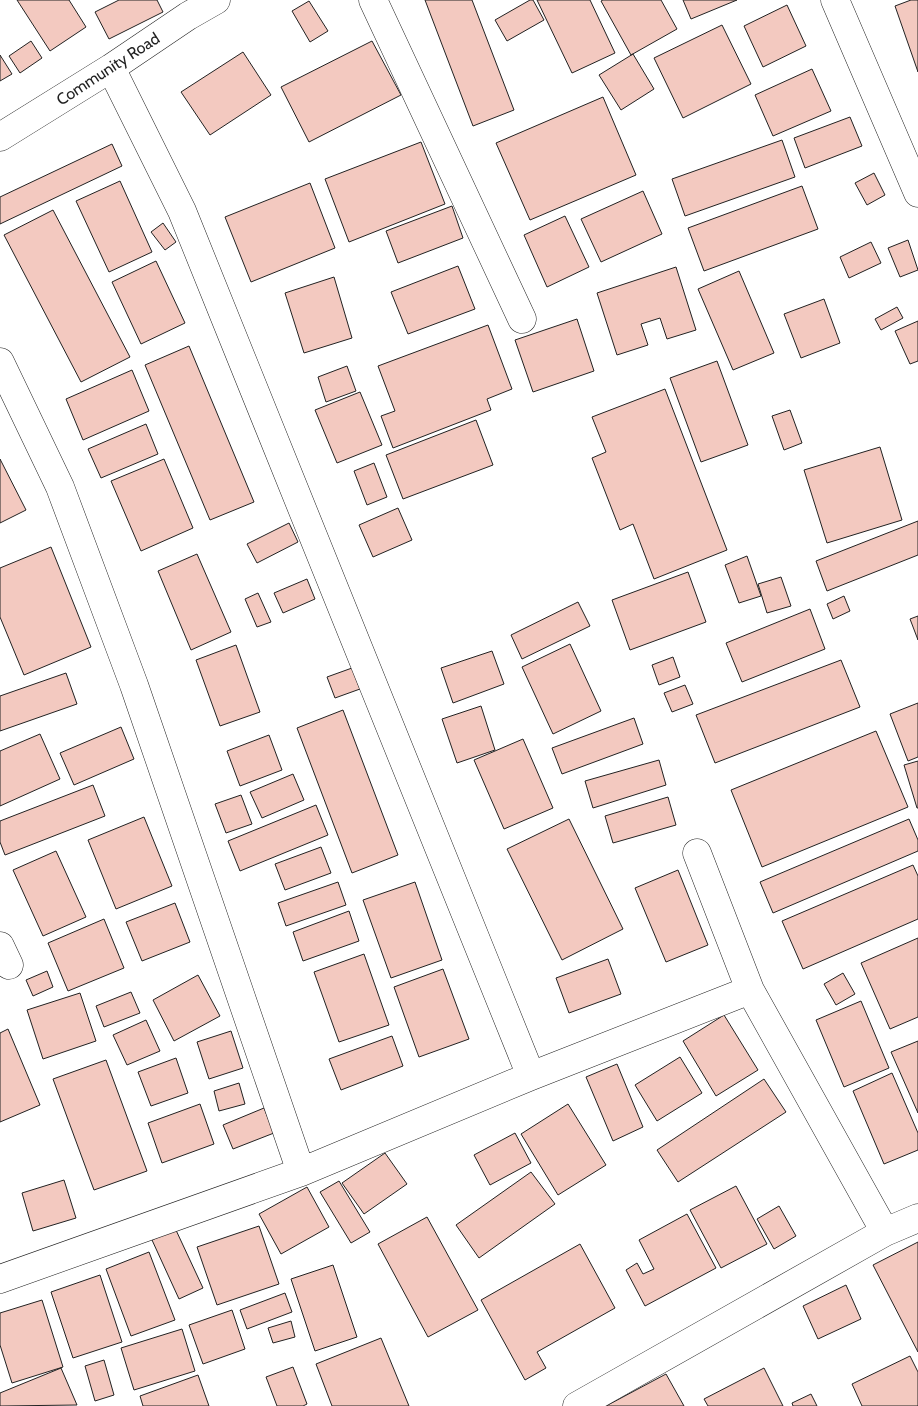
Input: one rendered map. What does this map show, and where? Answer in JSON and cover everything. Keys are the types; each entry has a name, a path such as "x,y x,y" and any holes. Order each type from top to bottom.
{"street":[{"name":"Community Road","path":"0,137 111,68 183,8 216,0"},
{"path":"373,0 522,319"},
{"path":"836,0 918,193"},
{"path":"111,68 182,211 531,1076"},
{"path":"0,362 60,487 134,685 301,1172"},
{"path":"697,853 750,990 885,1232"},
{"path":"0,1279 301,1172 531,1076 750,990"},
{"path":"577,1406 885,1232 918,1218"}],"building":[{"path":"17,0 69,0 86,27 50,51"},
{"path":"119,0 157,0 163,12 109,39 95,12"},
{"path":"425,0 472,0 514,110 473,126"},
{"path":"533,0 544,20 507,41 495,20"},
{"path":"537,0 590,0 615,53 572,73"},
{"path":"661,0 677,29 631,55 601,1"},
{"path":"683,0 737,0 691,19"},
{"path":"911,0 918,0 918,72 895,6"},
{"path":"309,1 328,31 310,42 292,11"},
{"path":"787,5 806,46 763,67 744,26"},
{"path":"722,25 751,84 683,118 654,58"},
{"path":"31,41 42,58 20,73 9,56"},
{"path":"372,41 401,95 309,142 281,87"},
{"path":"243,52 271,95 210,135 181,92"},
{"path":"633,54 654,89 621,110 599,75"},
{"path":"0,55 12,74 0,81"},
{"path":"812,69 831,111 773,136 755,95"},
{"path":"603,97 636,175 530,220 496,143"},
{"path":"850,117 862,146 805,168 794,138"},
{"path":"782,140 795,177 685,216 672,179"},
{"path":"421,142 445,204 349,242 325,179"},
{"path":"112,144 122,166 0,224 0,197"},
{"path":"874,173 885,195 867,205 855,183"},
{"path":"120,181 152,252 109,272 76,201"},
{"path":"310,183 335,248 251,282 225,217"},
{"path":"802,186 818,229 704,271 688,228"},
{"path":"643,191 662,234 601,262 581,219"},
{"path":"452,206 463,238 398,263 386,231"},
{"path":"53,210 130,357 81,382 4,235"},
{"path":"565,216 589,267 547,287 524,235"},
{"path":"163,223 176,242 165,250 151,232"},
{"path":"908,240 918,270 900,277 888,248"},
{"path":"871,242 881,263 849,278 840,257"},
{"path":"156,261 185,323 141,344 112,282"},
{"path":"458,266 475,309 408,334 391,292"},
{"path":"676,267 696,330 667,339 660,318 641,324 648,345 617,355 597,293"},
{"path":"739,271 774,353 733,370 698,289"},
{"path":"334,277 352,338 304,353 285,293"},
{"path":"824,299 840,343 801,358 784,314"},
{"path":"897,307 903,318 881,330 875,319"},
{"path":"577,319 594,371 533,392 515,340"},
{"path":"918,321 918,361 910,364 895,331"},
{"path":"488,325 512,389 487,399 491,410 393,448 381,416 395,411 378,366"},
{"path":"189,346 254,502 210,520 145,365"},
{"path":"717,361 748,445 701,462 670,378"},
{"path":"347,366 356,391 326,402 318,377"},
{"path":"132,370 149,411 83,440 66,399"},
{"path":"665,389 727,550 654,579 633,524 620,530 592,458 606,452 592,417"},
{"path":"360,392 382,445 337,463 315,410"},
{"path":"790,410 802,443 784,450 772,416"},
{"path":"476,420 493,465 403,499 386,455"},
{"path":"146,424 158,454 101,478 88,449"},
{"path":"880,447 902,520 827,543 804,470"},
{"path":"0,459 26,510 0,523"},
{"path":"164,459 193,528 141,551 111,481"},
{"path":"374,463 387,497 367,505 354,471"},
{"path":"398,508 412,540 373,557 359,525"},
{"path":"918,521 918,555 827,591 816,561"},
{"path":"289,523 298,542 257,563 247,544"},
{"path":"51,547 91,647 24,675 0,617 0,568"},
{"path":"197,554 231,632 191,650 158,571"},
{"path":"747,556 761,596 739,603 725,565"},
{"path":"688,572 706,622 630,650 612,600"},
{"path":"781,577 791,606 767,613 758,584"},
{"path":"307,579 315,599 283,613 274,593"},
{"path":"258,593 271,622 257,627 245,599"},
{"path":"844,596 850,611 833,619 827,604"},
{"path":"578,602 590,626 522,659 511,635"},
{"path":"810,609 825,649 742,682 726,643"},
{"path":"918,616 918,640 910,619"},
{"path":"570,644 601,711 553,734 522,667"},
{"path":"236,645 260,712 220,726 196,660"},
{"path":"492,651 504,684 453,703 441,668"},
{"path":"673,657 680,677 659,685 652,665"},
{"path":"841,660 860,707 715,763 696,715"},
{"path":"352,668 360,689 335,698 327,677"},
{"path":"66,673 77,704 0,731 0,696"},
{"path":"685,685 693,704 672,712 664,693"},
{"path":"918,703 918,757 908,761 890,714"},
{"path":"481,706 495,750 457,763 442,719"},
{"path":"343,710 398,855 352,873 297,728"},
{"path":"634,718 643,744 562,774 552,748"},
{"path":"121,727 134,759 74,785 60,753"},
{"path":"876,731 908,807 762,867 731,790"},
{"path":"40,734 60,779 0,806 0,751"},
{"path":"269,735 282,770 240,786 227,751"},
{"path":"523,739 553,808 504,829 474,760"},
{"path":"659,760 666,785 593,808 585,781"},
{"path":"918,761 918,808 917,808 904,765"},
{"path":"293,774 304,800 262,818 250,792"},
{"path":"93,785 105,816 5,855 0,842 0,821"},
{"path":"241,795 252,824 226,833 215,804"},
{"path":"668,797 676,825 613,843 605,816"},
{"path":"316,805 328,835 240,871 228,841"},
{"path":"144,817 172,886 116,909 88,840"},
{"path":"569,819 623,929 562,960 507,849"},
{"path":"909,819 918,840 918,851 773,913 760,882"},
{"path":"321,847 331,873 285,890 275,864"},
{"path":"56,851 86,917 43,936 13,870"},
{"path":"913,865 918,876 918,919 803,969 782,921"},
{"path":"678,870 708,945 666,962 635,888"},
{"path":"338,882 346,905 286,926 278,903"},
{"path":"415,882 442,960 391,978 363,900"},
{"path":"175,903 190,942 142,961 126,922"},
{"path":"349,911 359,941 303,961 293,932"},
{"path":"104,919 124,968 68,991 48,943"},
{"path":"918,938 918,1017 890,1029 861,963"},
{"path":"364,954 389,1025 339,1042 314,972"},
{"path":"608,959 621,994 569,1013 556,978"},
{"path":"443,969 469,1039 419,1057 394,987"},
{"path":"47,971 53,987 33,996 26,980"},
{"path":"843,973 855,994 836,1005 824,984"},
{"path":"198,975 220,1016 174,1041 153,1000"},
{"path":"131,992 140,1013 104,1027 96,1006"},
{"path":"80,993 96,1041 43,1059 27,1010"},
{"path":"861,1001 889,1068 844,1087 816,1020"},
{"path":"724,1015 758,1070 716,1096 683,1041"},
{"path":"146,1020 160,1051 127,1065 113,1035"},
{"path":"8,1029 40,1105 0,1122 0,1033"},
{"path":"231,1031 243,1068 209,1079 197,1042"},
{"path":"392,1036 403,1066 341,1090 329,1059"},
{"path":"918,1041 918,1113 891,1052"},
{"path":"680,1057 702,1093 657,1121 635,1085"},
{"path":"176,1058 188,1093 151,1106 138,1072"},
{"path":"106,1060 147,1171 94,1190 53,1079"},
{"path":"617,1064 643,1127 613,1141 586,1077"},
{"path":"892,1073 918,1133 918,1150 884,1164 853,1091"},
{"path":"764,1079 786,1112 678,1182 657,1150"},
{"path":"239,1083 245,1104 219,1111 214,1091"},
{"path":"200,1104 214,1144 162,1163 148,1123"},
{"path":"568,1104 606,1165 558,1195 521,1134"},
{"path":"264,1108 274,1133 233,1149 223,1125"},
{"path":"515,1133 531,1163 490,1185 474,1155"},
{"path":"385,1153 407,1184 364,1214 342,1183"},
{"path":"531,1172 555,1204 479,1258 456,1225"},
{"path":"64,1180 76,1218 33,1231 22,1193"},
{"path":"339,1181 370,1232 351,1243 320,1192"},
{"path":"736,1186 767,1244 721,1268 690,1210"},
{"path":"307,1187 329,1227 281,1254 259,1214"},
{"path":"779,1206 796,1236 774,1249 757,1219"},
{"path":"687,1214 716,1268 645,1306 626,1270 637,1263 643,1274 654,1269 639,1240"},
{"path":"427,1217 478,1310 428,1337 378,1244"},
{"path":"259,1226 279,1284 217,1305 197,1247"},
{"path":"175,1228 203,1288 179,1299 152,1240"},
{"path":"918,1242 918,1352 873,1265"},
{"path":"580,1244 615,1308 537,1352 546,1368 525,1380 481,1300"},
{"path":"149,1252 175,1320 131,1336 106,1269"},
{"path":"333,1265 357,1337 315,1351 291,1279"},
{"path":"100,1275 122,1342 73,1358 51,1292"},
{"path":"846,1285 861,1319 818,1339 803,1306"},
{"path":"285,1293 292,1312 247,1329 240,1310"},
{"path":"42,1300 63,1367 12,1383 0,1345 0,1313"},
{"path":"232,1310 245,1349 203,1364 189,1325"},
{"path":"291,1321 295,1337 273,1343 268,1328"},
{"path":"182,1329 195,1371 134,1390 121,1348"},
{"path":"381,1338 409,1406 332,1406 316,1364"},
{"path":"910,1356 918,1372 918,1406 862,1406 852,1384"},
{"path":"104,1360 114,1395 95,1401 85,1366"},
{"path":"293,1367 307,1404 303,1406 277,1406 266,1377"},
{"path":"61,1368 77,1405 0,1406 0,1393"},
{"path":"764,1368 783,1406 708,1406 704,1399"},
{"path":"666,1374 684,1406 606,1406"},
{"path":"198,1375 209,1406 143,1406 140,1396"},
{"path":"811,1394 817,1406 793,1406 792,1403"}]}
